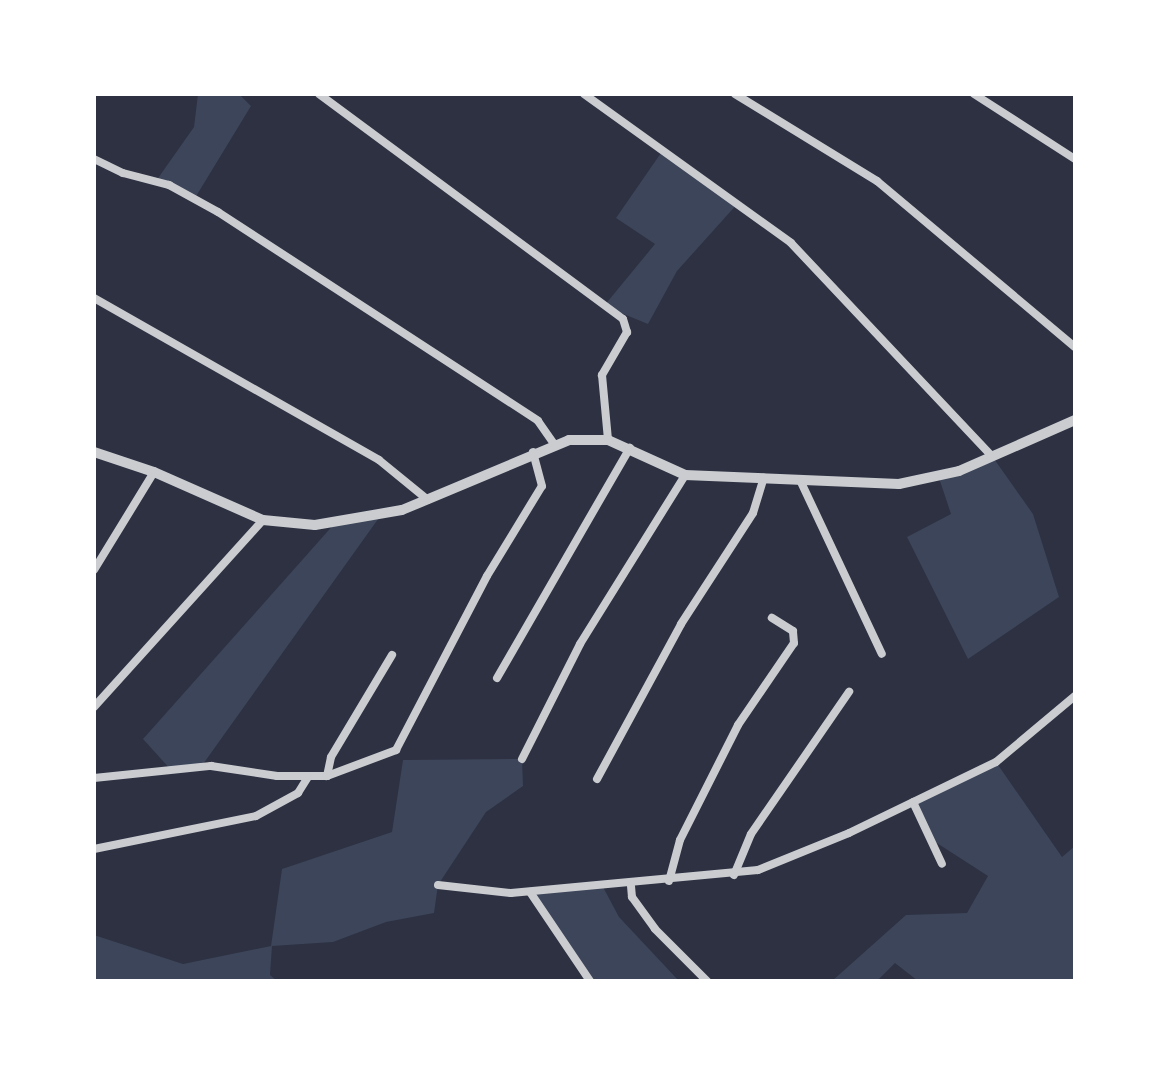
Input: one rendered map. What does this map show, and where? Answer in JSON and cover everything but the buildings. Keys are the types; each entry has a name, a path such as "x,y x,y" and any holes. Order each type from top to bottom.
{"street":[{"path":"319,94 623,319 627,332 602,375 608,440"},
{"path":"584,94 791,243 992,456"},
{"path":"735,94 877,181 1075,347"},
{"path":"756,106 762,94"},
{"path":"974,94 1075,159"},
{"path":"94,159 123,173 169,185 218,212 538,421 554,444"},
{"path":"94,298 379,460 428,500"},
{"path":"94,452 154,472 263,520 315,525 428,500 554,444 608,440 685,475 915,483 992,456 1075,420"},
{"path":"497,678 630,448"},
{"path":"94,778 211,766 308,777 327,776 383,758 406,740 453,638 542,486 533,452"},
{"path":"94,570 154,472"},
{"path":"522,759 580,644 685,475"},
{"path":"597,779 681,624 753,513 764,478"},
{"path":"800,480 882,654"},
{"path":"94,707 263,520"},
{"path":"669,881 680,840 738,725 794,643 793,631 772,618"},
{"path":"327,776 331,757 392,655"},
{"path":"734,875 751,834 849,692"},
{"path":"438,885 530,892 631,886 734,875 769,867 913,802 1007,755 1075,696"},
{"path":"94,849 256,816 298,793 308,777"},
{"path":"913,802 942,864"},
{"path":"631,886 632,897 655,929 707,981"},
{"path":"530,892 590,981"}],"shaded area":[{"path":"198,94 239,94 251,106 195,198 156,181 194,127"},
{"path":"663,150 739,202 677,271 648,324 604,306 655,244 616,218"},
{"path":"992,456 1033,514 1059,597 968,659 907,537 951,514 939,478"},
{"path":"381,515 201,767 171,770 143,739 335,523"},
{"path":"522,759 523,786 486,812 438,885 434,913 386,922 333,942 272,946 270,975 277,981 94,981 94,935 183,964 271,946 282,869 392,832 403,760"},
{"path":"996,762 1062,857 1075,846 1075,981 918,981 895,963 877,981 832,981 906,915 967,913 988,876 929,838 913,802"},
{"path":"603,887 619,917 679,981 590,981 530,892"}]}
